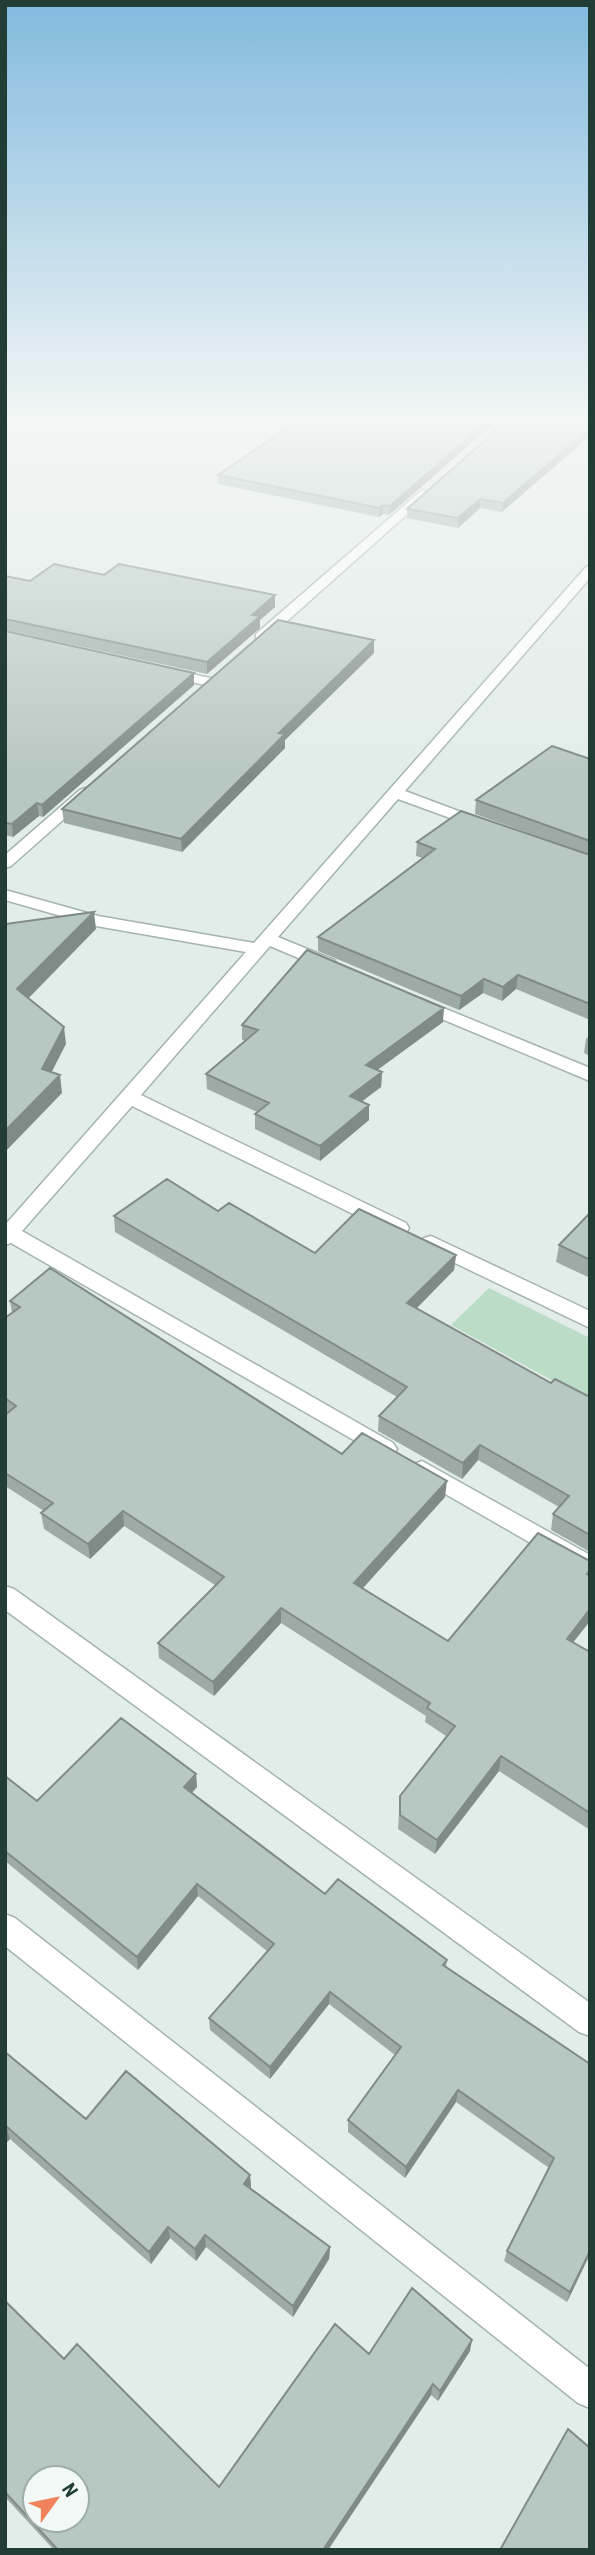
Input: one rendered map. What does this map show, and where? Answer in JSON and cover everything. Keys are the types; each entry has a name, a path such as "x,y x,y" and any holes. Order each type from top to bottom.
{"street":[{"path":"251,646 374,538"},
{"path":"590,570 7,1235 590,1567"},
{"path":"159,671 210,682"},
{"path":"5,863 97,782"},
{"path":"397,793 500,831"},
{"path":"5,895 96,921 264,944 346,972"},
{"path":"397,993 590,1075"},
{"path":"129,1097 590,1320"},
{"path":"5,1596 590,2021"},
{"path":"5,1928 590,2391"}],"green space":[{"path":"489,1288 590,1338 590,1401 451,1325"}],"building":[{"path":"54,564 104,575 119,564 275,595 252,615 260,616 207,662 5,619 5,576 30,581"},
{"path":"278,620 374,640 279,733 285,734 181,839 62,809"},
{"path":"5,631 194,673 42,805 37,803 12,824 5,823"},
{"path":"552,746 590,759 590,841 476,800"},
{"path":"461,811 590,855 590,1004 518,975 503,987 484,979 461,996 318,937 435,849 417,842"},
{"path":"94,912 17,989 64,1027 42,1069 60,1075 5,1131 5,924"},
{"path":"307,950 444,1008 366,1065 382,1072 350,1096 369,1105 320,1146 255,1114 269,1103 206,1074 258,1030 242,1025"},
{"path":"167,1179 218,1211 229,1203 315,1253 359,1209 456,1255 407,1303 551,1383 555,1379 590,1397 590,1535 553,1514 569,1496 480,1445 463,1463 379,1416 407,1387 114,1216"},
{"path":"590,1213 590,1260 559,1245"},
{"path":"50,1268 342,1454 362,1433 447,1481 354,1583 448,1641 538,1533 590,1561 587,1574 590,1575 590,1609 567,1639 590,1652 590,1813 501,1756 437,1840 400,1815 400,1796 455,1726 427,1708 430,1703 281,1608 213,1682 158,1643 224,1577 123,1511 88,1544 41,1513 53,1503 5,1473 5,1415 16,1406 5,1398 5,1318 20,1307 10,1301"},
{"path":"121,1718 196,1774 184,1787 325,1894 338,1879 447,1960 443,1965 590,2064 590,2251 570,2292 507,2251 554,2158 458,2090 406,2167 348,2120 401,2047 330,1992 270,2067 209,2018 274,1944 197,1884 137,1957 5,1851 5,1776 37,1801"},
{"path":"5,2052 86,2119 126,2071 250,2175 244,2184 330,2247 293,2306 205,2235 195,2249 168,2227 149,2252 5,2127"},
{"path":"412,2288 472,2340 440,2391 433,2384 323,2550 58,2550 43,2534 91,2534 91,2464 21,2464 21,2510 5,2492 5,2301 64,2359 77,2344 219,2487 335,2324 369,2354"},
{"path":"568,2429 590,2448 590,2550 500,2550"}]}
